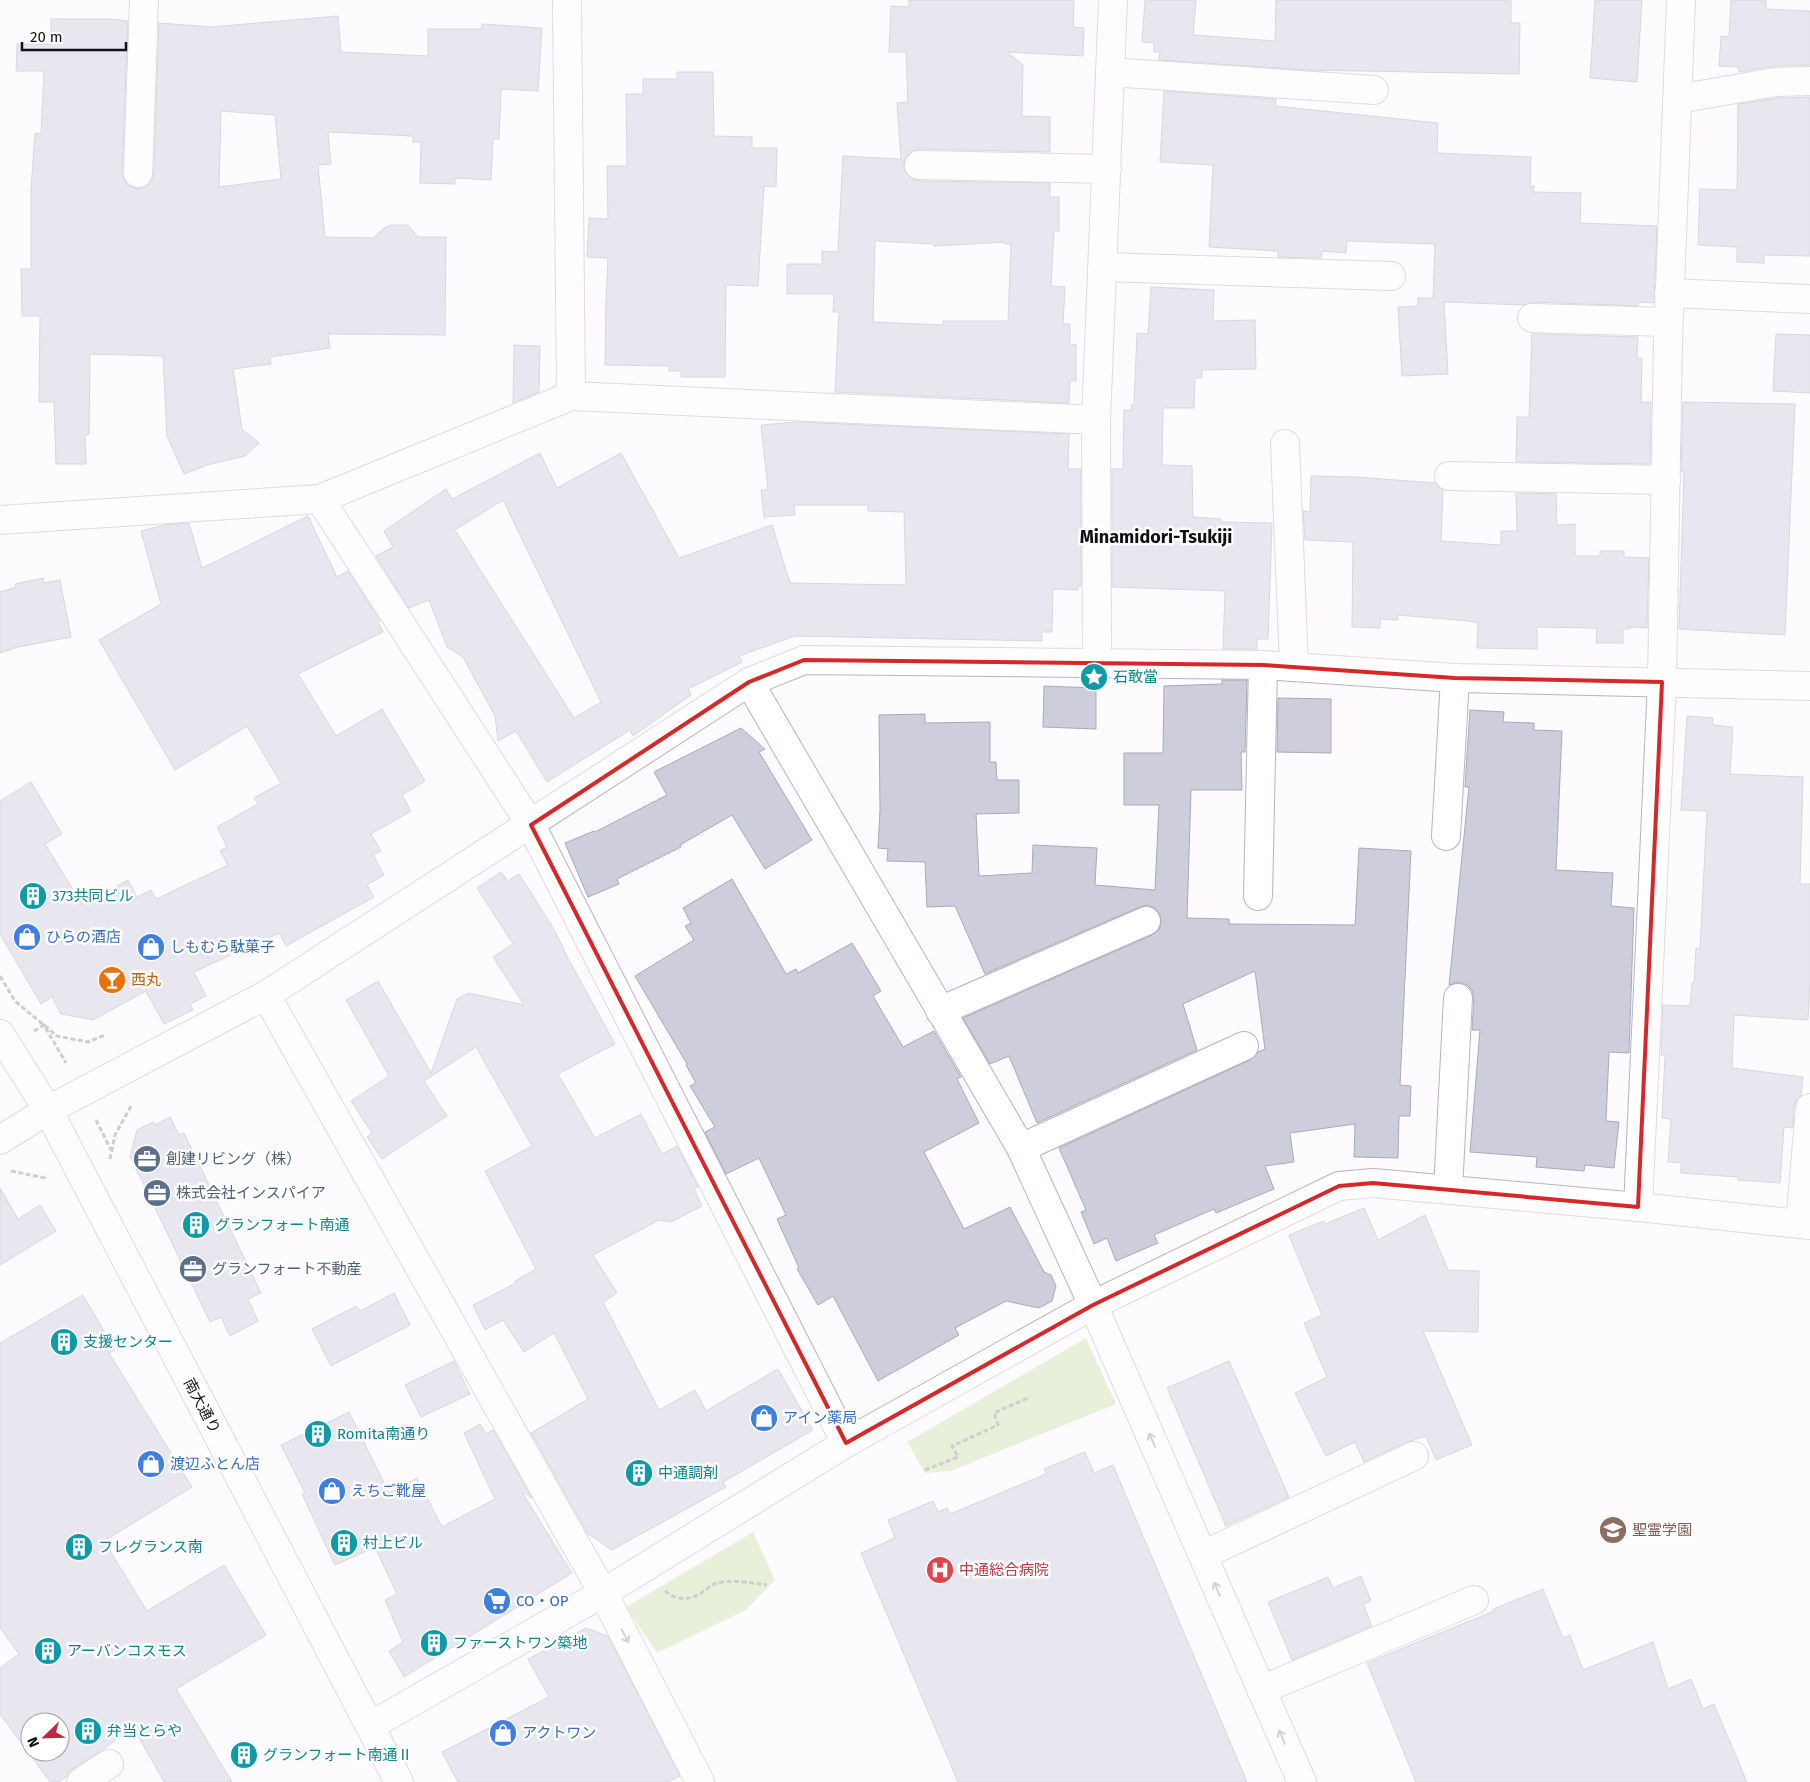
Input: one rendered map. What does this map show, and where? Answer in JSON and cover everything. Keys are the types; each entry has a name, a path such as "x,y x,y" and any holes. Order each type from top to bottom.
{"street":[{"path":"138,173 144,0"},
{"path":"567,0 571,396"},
{"path":"1098,664 1096,420 1113,0"},
{"path":"1638,1207 1662,682 1668,322 1681,0"},
{"path":"1110,72 1374,90"},
{"path":"1677,99 1776,82 1810,81"},
{"path":"919,164 1107,169"},
{"path":"1102,267 1391,276"},
{"path":"1669,293 1810,299"},
{"path":"1532,318 1668,322"},
{"path":"0,520 320,499 571,396 1096,420"},
{"path":"1285,444 1294,667"},
{"path":"1449,476 1666,480"},
{"path":"320,499 531,824 846,1443"},
{"path":"0,1140 48,1110 266,995 749,682 804,660 1263,665 1455,678 1810,686"},
{"path":"1258,896 1263,665"},
{"path":"1446,836 1455,678"},
{"path":"749,682 1021,1148 1094,1305 1302,1782"},
{"path":"940,1011 1146,921"},
{"path":"266,995 603,1593 700,1782"},
{"path":"1448,1190 1458,998"},
{"name":"南大通り","path":"0,1034 48,1110 398,1782"},
{"path":"1021,1148 1244,1046"},
{"path":"370,1726 603,1593 846,1443 1094,1305 1339,1186 1373,1183 1805,1224 1810,1108"},
{"path":"1202,1555 1414,1456"},
{"path":"1261,1690 1474,1600"},
{"path":"81,1782 109,1764"}],"path":[{"path":"0,976 15,1001 57,1036 88,1042 105,1036"},
{"path":"4,1174 9,1171 45,1178"},
{"path":"926,1470 958,1457 952,1446 998,1425 994,1413 1030,1397"},
{"path":"663,1590 671,1596 682,1600 700,1594 716,1583 739,1582 768,1585"}],"highlighted area":[{"path":"804,660 1263,665 1455,678 1662,682 1638,1207 1373,1183 1339,1186 1093,1305 846,1443 531,825 749,682"}],"green space":[{"path":"1086,1338 1116,1404 951,1471 925,1473 907,1442"},
{"path":"753,1532 775,1580 746,1610 657,1653 626,1607"}],"building":[{"path":"909,0 1074,0 1073,27 1084,28 1083,56 1007,52 1023,65 1022,116 1050,117 1050,152 919,149 912,151 906,157 903,165 905,172 911,178 919,181 1050,183 1050,197 1059,197 1059,231 1054,231 1051,286 1065,287 1063,324 1070,324 1070,344 1076,345 1076,381 1070,381 1069,403 835,392 839,312 833,312 834,294 787,294 787,264 822,264 822,251 838,252 843,156 901,159 897,103 908,102 906,52 889,52 891,6 909,7","holes":["875,241 934,244 934,246 1005,242 1005,244 1011,244 1008,321 943,321 943,325 873,322"]},
{"path":"1145,0 1196,0 1193,35 1275,41 1276,0 1511,0 1511,23 1520,23 1519,74 1308,70 1159,60 1160,52 1154,52 1154,43 1142,42"},
{"path":"1595,0 1642,0 1637,82 1590,78"},
{"path":"1731,0 1766,0 1766,9 1810,11 1810,65 1775,66 1739,72 1739,67 1719,66 1721,36 1729,37"},
{"path":"338,16 341,52 428,56 428,29 481,29 482,24 542,28 538,91 501,89 499,139 493,139 491,180 455,178 455,184 420,183 421,142 413,142 413,136 328,132 331,164 318,165 325,237 373,238 384,228 391,225 408,225 418,237 446,237 445,335 328,334 330,348 270,357 271,364 233,369 242,429 259,443 245,456 207,465 184,474 167,436 163,356 90,354 89,434 85,435 86,464 56,464 54,402 39,402 40,316 22,316 21,269 31,269 31,189 35,133 41,134 44,71 16,71 17,44 51,44 51,19 111,19 128,21 122,172 124,180 129,186 138,189 146,187 151,182 154,174 159,23 211,27","holes":["221,111 275,115 281,179 219,187"]},
{"path":"677,72 713,72 714,136 752,137 752,148 777,148 776,187 764,186 758,286 726,285 725,377 681,377 681,371 669,371 669,366 605,365 608,258 587,257 589,218 608,219 607,166 627,166 626,94 643,94 643,79 677,79"},
{"path":"1164,91 1276,99 1275,106 1438,123 1437,153 1531,157 1530,186 1534,186 1533,192 1581,193 1580,223 1657,226 1654,303 1638,302 1638,306 1532,302 1524,305 1444,302 1448,374 1402,376 1398,307 1418,306 1418,298 1433,298 1435,244 1347,241 1346,253 1322,251 1321,258 1278,257 1278,251 1209,247 1213,165 1160,162"},
{"path":"1810,97 1810,256 1764,255 1764,263 1737,262 1737,247 1698,245 1700,189 1737,190 1738,104 1778,98"},
{"path":"1151,287 1214,290 1213,321 1255,320 1256,369 1202,370 1202,378 1195,378 1194,408 1163,408 1162,465 1192,466 1193,517 1221,519 1221,522 1272,523 1268,639 1257,639 1257,649 1223,649 1225,591 1112,587 1112,469 1123,469 1124,410 1132,410 1131,405 1134,405 1137,333 1148,334"},
{"path":"1532,334 1638,337 1637,358 1642,358 1641,402 1651,402 1650,464 1516,462 1517,417 1529,417"},
{"path":"1776,334 1810,335 1810,393 1773,391"},
{"path":"514,345 540,346 539,392 513,403"},
{"path":"1683,402 1795,404 1785,635 1679,629 1684,472 1681,472"},
{"path":"797,422 1069,434 1068,469 1081,469 1081,586 1078,586 1078,590 1053,589 1052,632 1042,632 1042,641 795,636 739,656 742,662 688,689 691,695 633,736 630,730 547,782 516,731 498,741 495,716 463,657 447,647 429,600 409,608 376,556 393,547 384,531 446,489 452,499 540,453 557,488 621,453 679,558 772,525 790,583 906,585 904,512 868,511 868,505 794,505 795,515 764,517 761,490 768,490 761,425","holes":["503,500 601,702 574,718 455,530"]},
{"path":"1311,476 1356,477 1435,483 1443,490 1441,541 1501,545 1501,531 1517,531 1516,493 1556,494 1557,525 1575,524 1575,556 1600,556 1600,551 1624,551 1624,557 1649,558 1647,628 1630,627 1630,629 1623,629 1623,643 1596,643 1597,628 1537,627 1537,649 1477,648 1478,623 1469,621 1398,615 1398,620 1380,619 1380,628 1352,627 1353,542 1305,540 1303,511 1310,512"},
{"path":"308,516 337,577 348,571 380,621 378,622 383,632 298,674 336,736 382,709 425,781 402,795 411,811 371,834 381,851 373,855 384,875 367,885 374,897 286,946 279,933 194,972 206,996 190,1004 193,1010 164,1024 146,991 93,1020 61,1014 52,997 41,1004 0,934 0,801 31,782 62,834 45,844 82,904 128,880 137,897 151,890 156,899 228,865 220,851 227,847 217,827 258,804 254,798 281,783 247,726 175,770 99,640 161,604 141,531 164,525 189,523 202,568"},
{"path":"43,578 44,583 60,580 71,637 18,647 0,653 0,592 16,587 15,584"},
{"path":"1222,680 1247,680 1245,752 1241,752 1242,790 1191,790 1187,918 1229,919 1229,924 1355,925 1359,848 1411,851 1400,1085 1411,1086 1410,1116 1399,1116 1398,1158 1354,1157 1355,1124 1290,1133 1294,1162 1265,1166 1274,1189 1216,1213 1214,1209 1154,1235 1158,1243 1116,1261 1107,1238 1094,1244 1081,1212 1086,1210 1059,1148 1250,1060 1258,1052 1265,1049 1255,971 1183,1004 1197,1050 1037,1123 1009,1056 990,1064 963,1018 1152,935 1159,930 1161,923 1160,915 1155,908 1147,905 1140,907 985,974 955,906 927,907 925,862 887,861 888,849 878,848 880,810 879,715 925,714 925,723 990,722 990,762 996,762 997,780 1019,780 1019,813 976,814 979,876 1032,873 1033,845 1097,848 1095,885 1155,890 1159,805 1124,805 1124,753 1163,753 1164,686 1222,684"},
{"path":"1044,686 1096,688 1096,729 1043,727"},
{"path":"1278,698 1331,699 1331,753 1277,752"},
{"path":"1470,710 1504,712 1503,722 1534,723 1534,730 1562,731 1556,870 1613,873 1611,906 1634,908 1629,1053 1609,1052 1606,1121 1619,1122 1614,1168 1585,1165 1584,1171 1536,1167 1537,1157 1470,1152 1480,1030 1472,1030 1474,999 1472,990 1467,985 1459,982 1449,985 1469,787 1465,787"},
{"path":"1687,716 1713,718 1713,725 1733,727 1730,774 1803,777 1800,884 1810,884 1808,1020 1734,1015 1732,1068 1803,1077 1801,1096 1797,1099 1794,1107 1793,1128 1784,1127 1780,1183 1738,1180 1738,1177 1681,1173 1681,1163 1668,1162 1671,1119 1662,1118 1665,1055 1661,1055 1663,1005 1690,1006 1692,983 1694,983 1696,948 1700,949 1707,811 1681,810"},
{"path":"741,728 765,749 759,752 812,840 765,869 732,815 680,845 681,847 617,879 619,884 588,897 565,843 595,832 667,795 654,772"},
{"path":"501,872 508,881 519,874 552,926 615,1044 558,1074 595,1138 641,1114 662,1154 677,1146 698,1187 694,1189 702,1206 671,1222 659,1220 593,1255 617,1293 603,1302 659,1410 695,1390 706,1411 778,1369 813,1430 723,1482 726,1487 612,1550 588,1534 531,1433 588,1399 554,1333 524,1352 503,1320 485,1330 473,1305 516,1283 515,1281 536,1269 485,1171 532,1146 476,1047 424,1081 447,1116 382,1159 367,1137 372,1133 351,1101 389,1076 346,1000 378,981 431,1073 457,999 469,993 524,1005 493,957 513,944 477,888"},
{"path":"732,879 786,974 796,969 798,973 852,943 881,991 873,996 903,1047 934,1031 961,1077 957,1079 979,1123 924,1152 964,1229 1010,1207 1044,1272 1051,1275 1056,1286 1052,1301 1039,1308 1006,1301 955,1328 959,1335 878,1381 833,1296 818,1305 797,1269 799,1268 777,1219 786,1215 759,1158 726,1174 705,1132 715,1127 690,1086 696,1083 687,1064 635,976 694,940 685,926 691,923 683,908"},
{"name":"グランフォート南通","path":"170,1117 179,1135 184,1133 261,1293 248,1299 258,1321 230,1336 221,1317 210,1322 130,1156 137,1130 153,1122 155,1125"},
{"path":"0,1188 18,1219 40,1205 56,1231 0,1265"},
{"path":"1364,1208 1378,1240 1425,1215 1448,1270 1479,1271 1478,1332 1423,1331 1472,1445 1436,1460 1426,1436 1407,1442 1364,1462 1355,1442 1326,1456 1295,1393 1327,1377 1304,1323 1322,1315 1289,1235 1324,1221 1325,1224"},
{"path":"394,1293 410,1325 331,1366 312,1329 356,1306 360,1311"},
{"path":"83,1295 115,1350 109,1353 192,1487 104,1541 147,1611 224,1565 266,1635 176,1689 232,1782 164,1782 133,1727 73,1769 59,1782 50,1782 35,1762 70,1762 70,1712 20,1712 20,1741 0,1714 0,1668 19,1654 0,1628 0,1343"},
{"path":"454,1361 470,1394 421,1417 405,1385"},
{"path":"1229,1361 1289,1497 1226,1526 1167,1388"},
{"path":"349,1412 389,1493 417,1478 442,1527 495,1499 464,1433 480,1424 486,1434 493,1430 532,1498 522,1492 572,1573 404,1677 389,1651 403,1642 385,1600 397,1594 375,1547 335,1565 302,1494 305,1493 281,1445"},
{"path":"1085,1452 1094,1473 1113,1465 1247,1782 958,1782 861,1553 895,1538 888,1520 933,1501 938,1512 947,1508 950,1514 1046,1474 1044,1469"},
{"path":"1361,1576 1371,1601 1363,1604 1372,1626 1292,1660 1268,1602 1328,1577 1333,1588"},
{"path":"1543,1589 1563,1638 1570,1635 1583,1670 1653,1642 1668,1689 1691,1679 1703,1709 1714,1704 1747,1782 1416,1782 1367,1663"},
{"path":"586,1628 608,1636 680,1776 668,1782 458,1782 442,1752 549,1697 528,1659"}],"place":[{"name":"石敢當","path":"1094,677"},
{"name":"373共同ビル","path":"33,896"},
{"name":"ひらの酒店","path":"27,937"},
{"name":"しもむら駄菓子","path":"151,947"},
{"name":"西丸","path":"112,980"},
{"name":"創建リビング（株）","path":"147,1159"},
{"name":"株式会社インスパイア","path":"157,1193"},
{"name":"グランフォート南通","path":"196,1225"},
{"name":"グランフォート不動産","path":"193,1269"},
{"name":"支援センター","path":"64,1342"},
{"name":"アイン薬局","path":"764,1418"},
{"name":"Romita南通り","path":"318,1434"},
{"name":"渡辺ふとん店","path":"151,1464"},
{"name":"中通調剤","path":"639,1473"},
{"name":"えちご靴屋","path":"332,1491"},
{"name":"聖霊学園","path":"1613,1530"},
{"name":"村上ビル","path":"344,1543"},
{"name":"フレグランス南","path":"79,1547"},
{"name":"中通総合病院","path":"940,1570"},
{"name":"CO・OP","path":"497,1601"},
{"name":"ファーストワン築地","path":"434,1643"},
{"name":"アーバンコスモス","path":"48,1651"},
{"name":"弁当とらや","path":"88,1731"},
{"name":"アクトワン","path":"503,1733"},
{"name":"グランフォート南通Ⅱ","path":"244,1755"}],"district":[{"name":"Minamidori-Tsukiji","path":"1156,537"}]}
